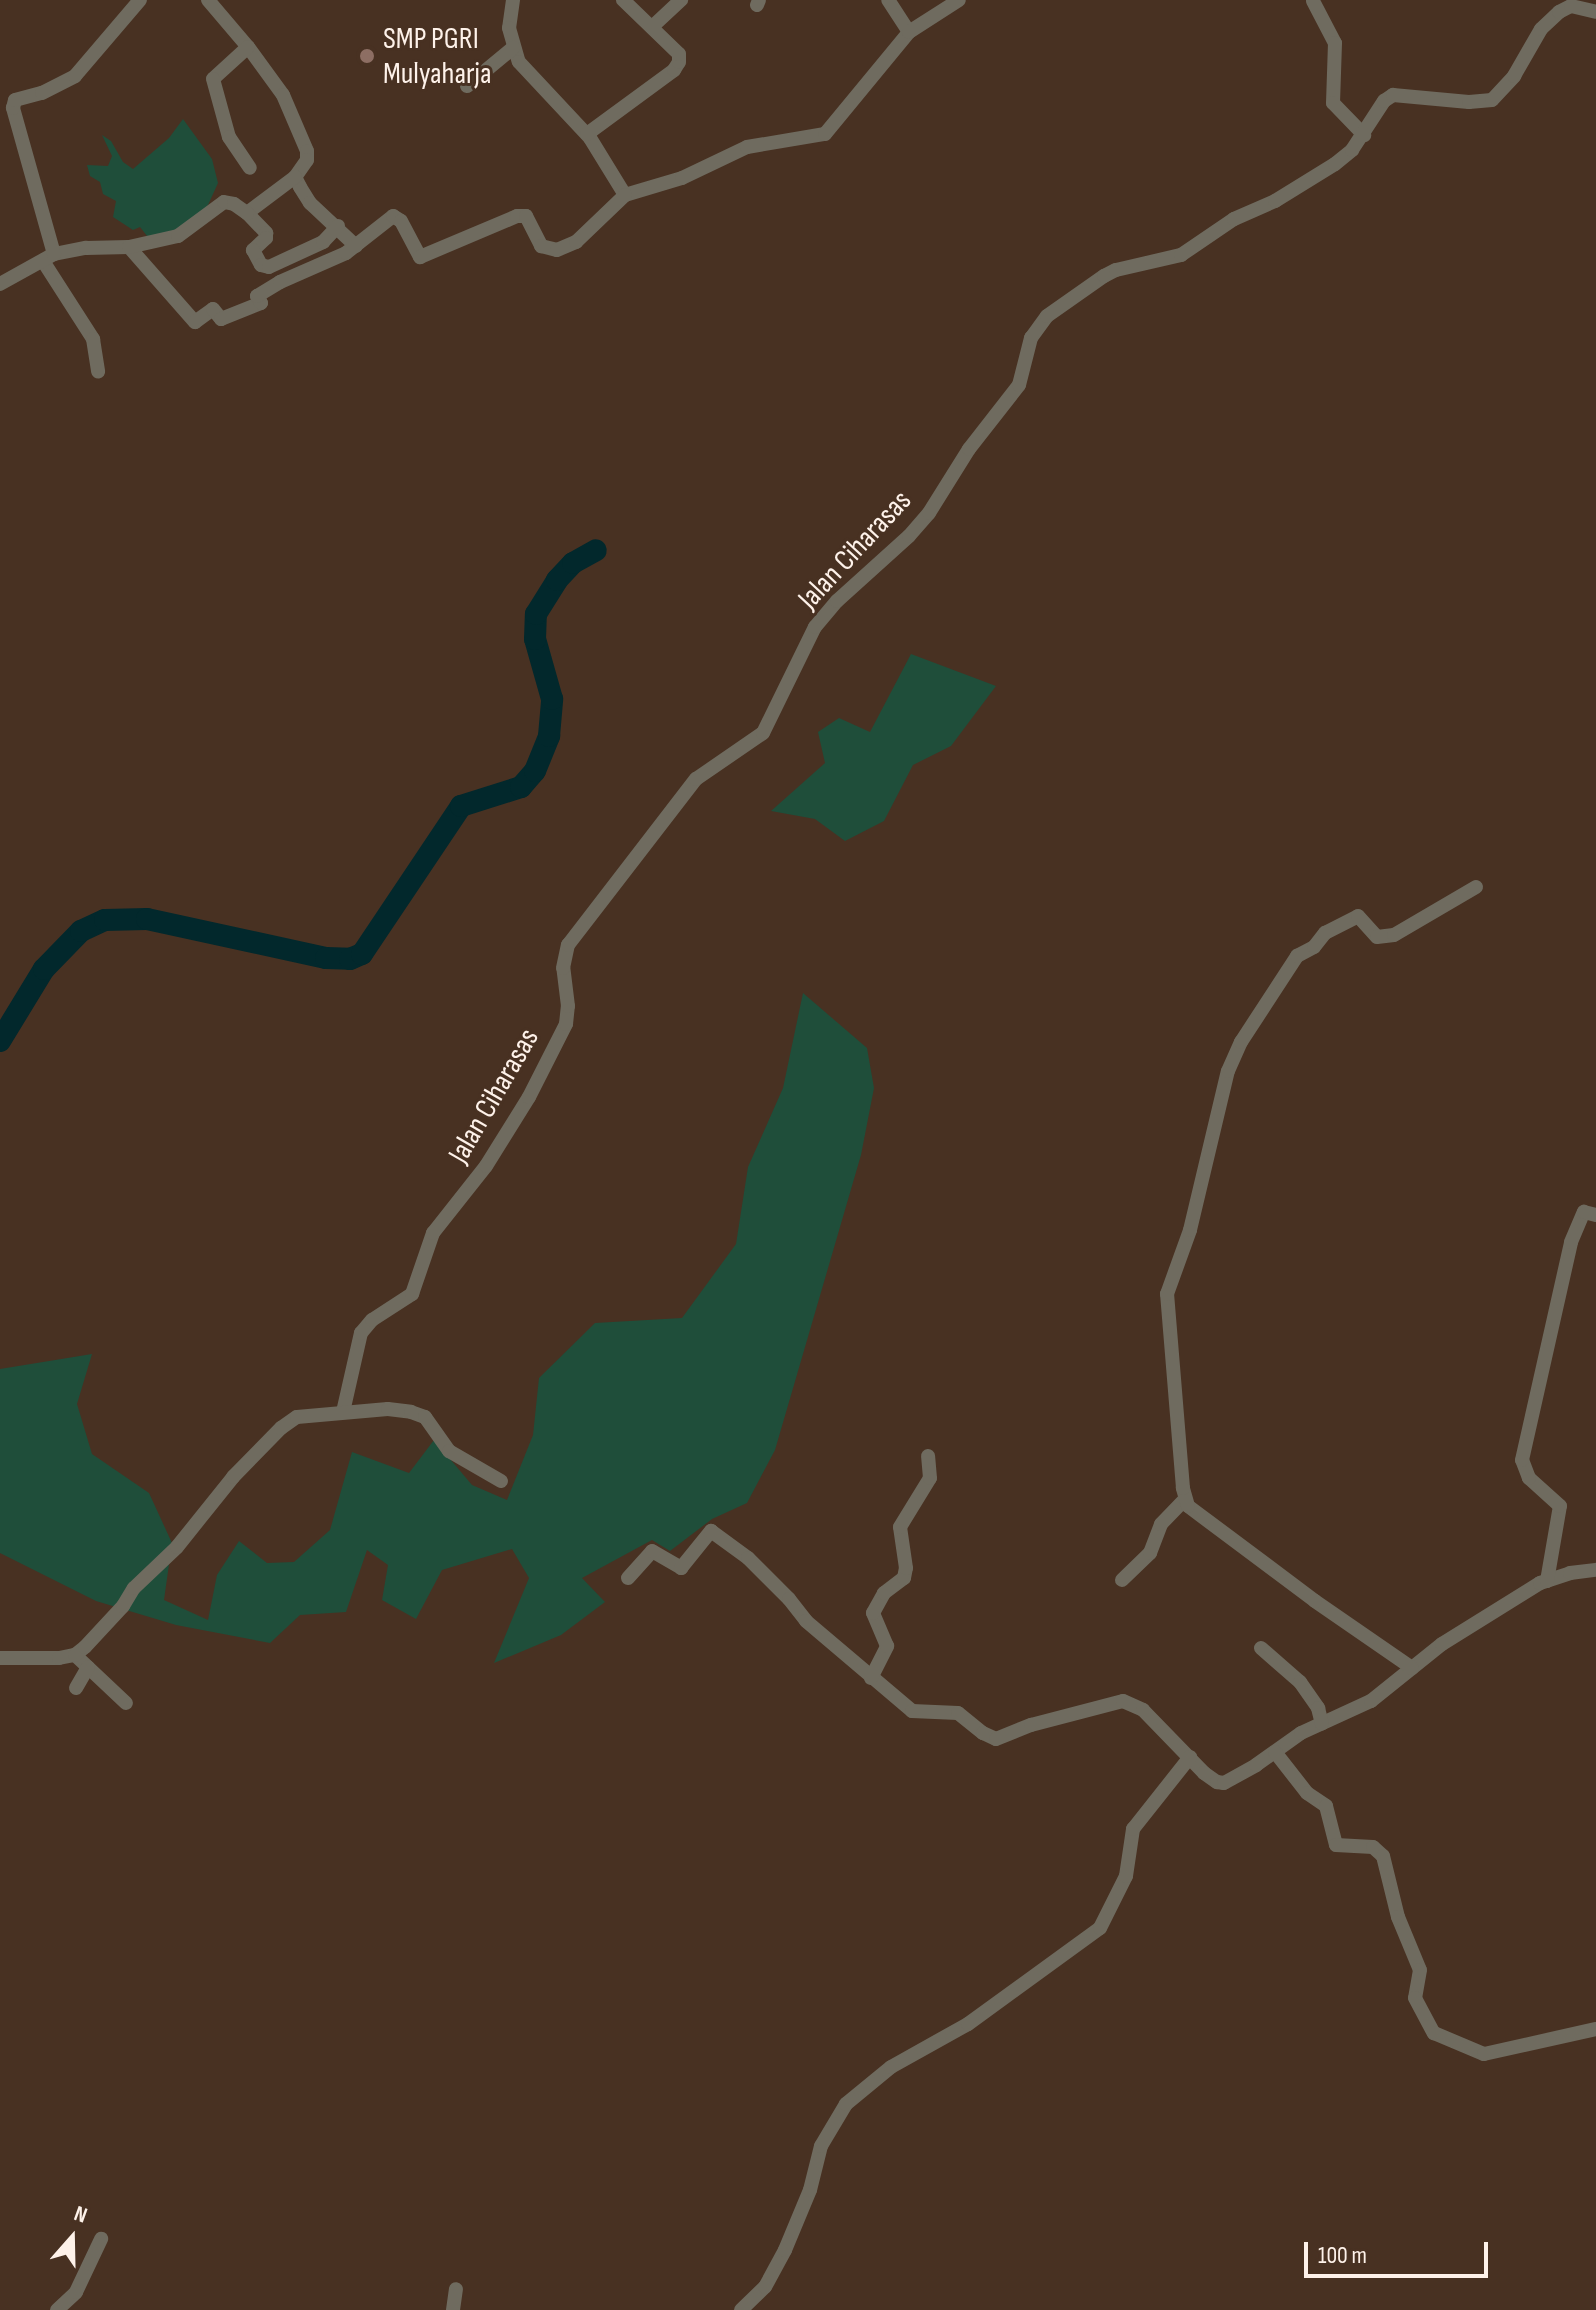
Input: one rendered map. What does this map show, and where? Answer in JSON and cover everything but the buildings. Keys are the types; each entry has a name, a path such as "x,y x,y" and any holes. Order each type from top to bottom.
{"street":[{"path":"98,372 93,339 49,258 13,104 18,98 42,93 75,76 140,0"},
{"path":"208,0 283,95 307,151 307,160 295,177 247,213"},
{"path":"513,0 509,28 513,48 527,71 587,134 625,195"},
{"path":"587,134 674,70 679,62 679,54 623,0"},
{"path":"652,27 681,0"},
{"path":"888,0 909,32"},
{"path":"129,247 195,322 213,309 221,319 261,303 257,296 356,246 373,228 393,216 401,221 417,253 425,258 517,216 526,216 541,246 557,250 576,242 625,195 682,178 747,147 825,134 909,32 959,0"},
{"path":"1313,1 1335,43 1333,103 1364,135"},
{"name":"Jalan Ciharasas","path":"343,1412 361,1333 372,1320 412,1294 433,1233 486,1166 529,1097 566,1024 568,1006 563,968 568,945 696,779 763,733 796,673 815,627 837,601 921,523 969,449 1013,394 1023,376 1031,338 1037,327 1104,276 1181,255 1234,219 1275,201 1347,156 1384,101 1396,94 1469,102 1492,100 1514,76 1536,36 1559,12 1571,6 1596,12"},
{"path":"248,47 213,79 229,137 250,168"},
{"path":"467,86 513,48"},
{"path":"295,177 310,203 356,246"},
{"path":"0,284 49,258 86,248 129,247 189,231 224,202 234,204 247,213 266,233 266,238 253,251 265,268 323,242 338,226"},
{"path":"1412,1668 1194,1513 1185,1499 1167,1294 1190,1230 1228,1071 1241,1042 1297,956 1314,947 1325,933 1358,916 1377,937 1394,935 1476,887"},
{"path":"1547,1581 1560,1506 1529,1478 1522,1460 1571,1242 1584,1212 1596,1215"},
{"path":"0,1658 41,1659 75,1655 99,1633 134,1588 177,1547 233,1477 281,1428 297,1417 404,1410 425,1417 449,1451 501,1481"},
{"path":"871,1678 887,1646 873,1613 884,1593 904,1578 906,1568 900,1527 930,1478 928,1456"},
{"path":"1122,1580 1150,1553 1161,1524 1185,1499"},
{"path":"628,1578 650,1552 681,1568 707,1532 721,1535 767,1575 806,1621 912,1711 958,1713 996,1739 1031,1725 1123,1701 1143,1710 1211,1779 1224,1783 1301,1733 1371,1701 1442,1644 1547,1581 1596,1570"},
{"path":"1261,1648 1305,1689 1318,1708 1322,1724"},
{"path":"75,1655 126,1703"},
{"path":"76,1688 88,1667"},
{"path":"1275,1752 1307,1793 1326,1806 1336,1845 1373,1847 1380,1852 1398,1917 1420,1970 1415,1998 1434,2033 1484,2054 1596,2029"},
{"path":"741,2310 765,2287 785,2250 810,2190 821,2146 841,2110 891,2067 968,2024 1100,1928 1126,1876 1133,1829 1190,1757"},
{"path":"57,2310 76,2292 101,2239"},
{"path":"453,2310 456,2289"}],"green space":[{"path":"183,119 212,159 218,183 208,205 186,231 151,241 140,227 133,230 113,217 116,201 103,194 100,182 90,176 87,165 108,166 112,156 102,135 111,141 123,162 133,169 169,138"},
{"path":"911,654 996,686 951,746 913,765 884,821 845,841 815,819 771,811 825,763 818,732 839,718 870,732"},
{"path":"803,993 867,1048 874,1088 861,1155 775,1450 747,1503 712,1519 670,1551 652,1540 582,1578 605,1602 561,1635 494,1663 529,1578 512,1549 442,1570 416,1619 382,1600 388,1565 367,1550 346,1612 300,1615 270,1643 176,1625 96,1601 0,1553 0,1369 92,1354 77,1404 92,1454 149,1493 172,1543 164,1600 208,1620 217,1575 239,1541 267,1563 294,1562 330,1530 352,1452 409,1473 434,1440 472,1485 507,1500 533,1435 539,1378 595,1323 682,1318 736,1244 748,1167 783,1088"}],"waterway":[{"path":"0,1041 44,969 81,931 105,920 147,919 326,958 350,959 362,954 461,806 521,787 535,771 549,736 552,699 535,639 536,614 557,580 573,563 596,550"}],"place":[{"name":"SMP PGRI Mulyaharja","path":"367,56"}]}
